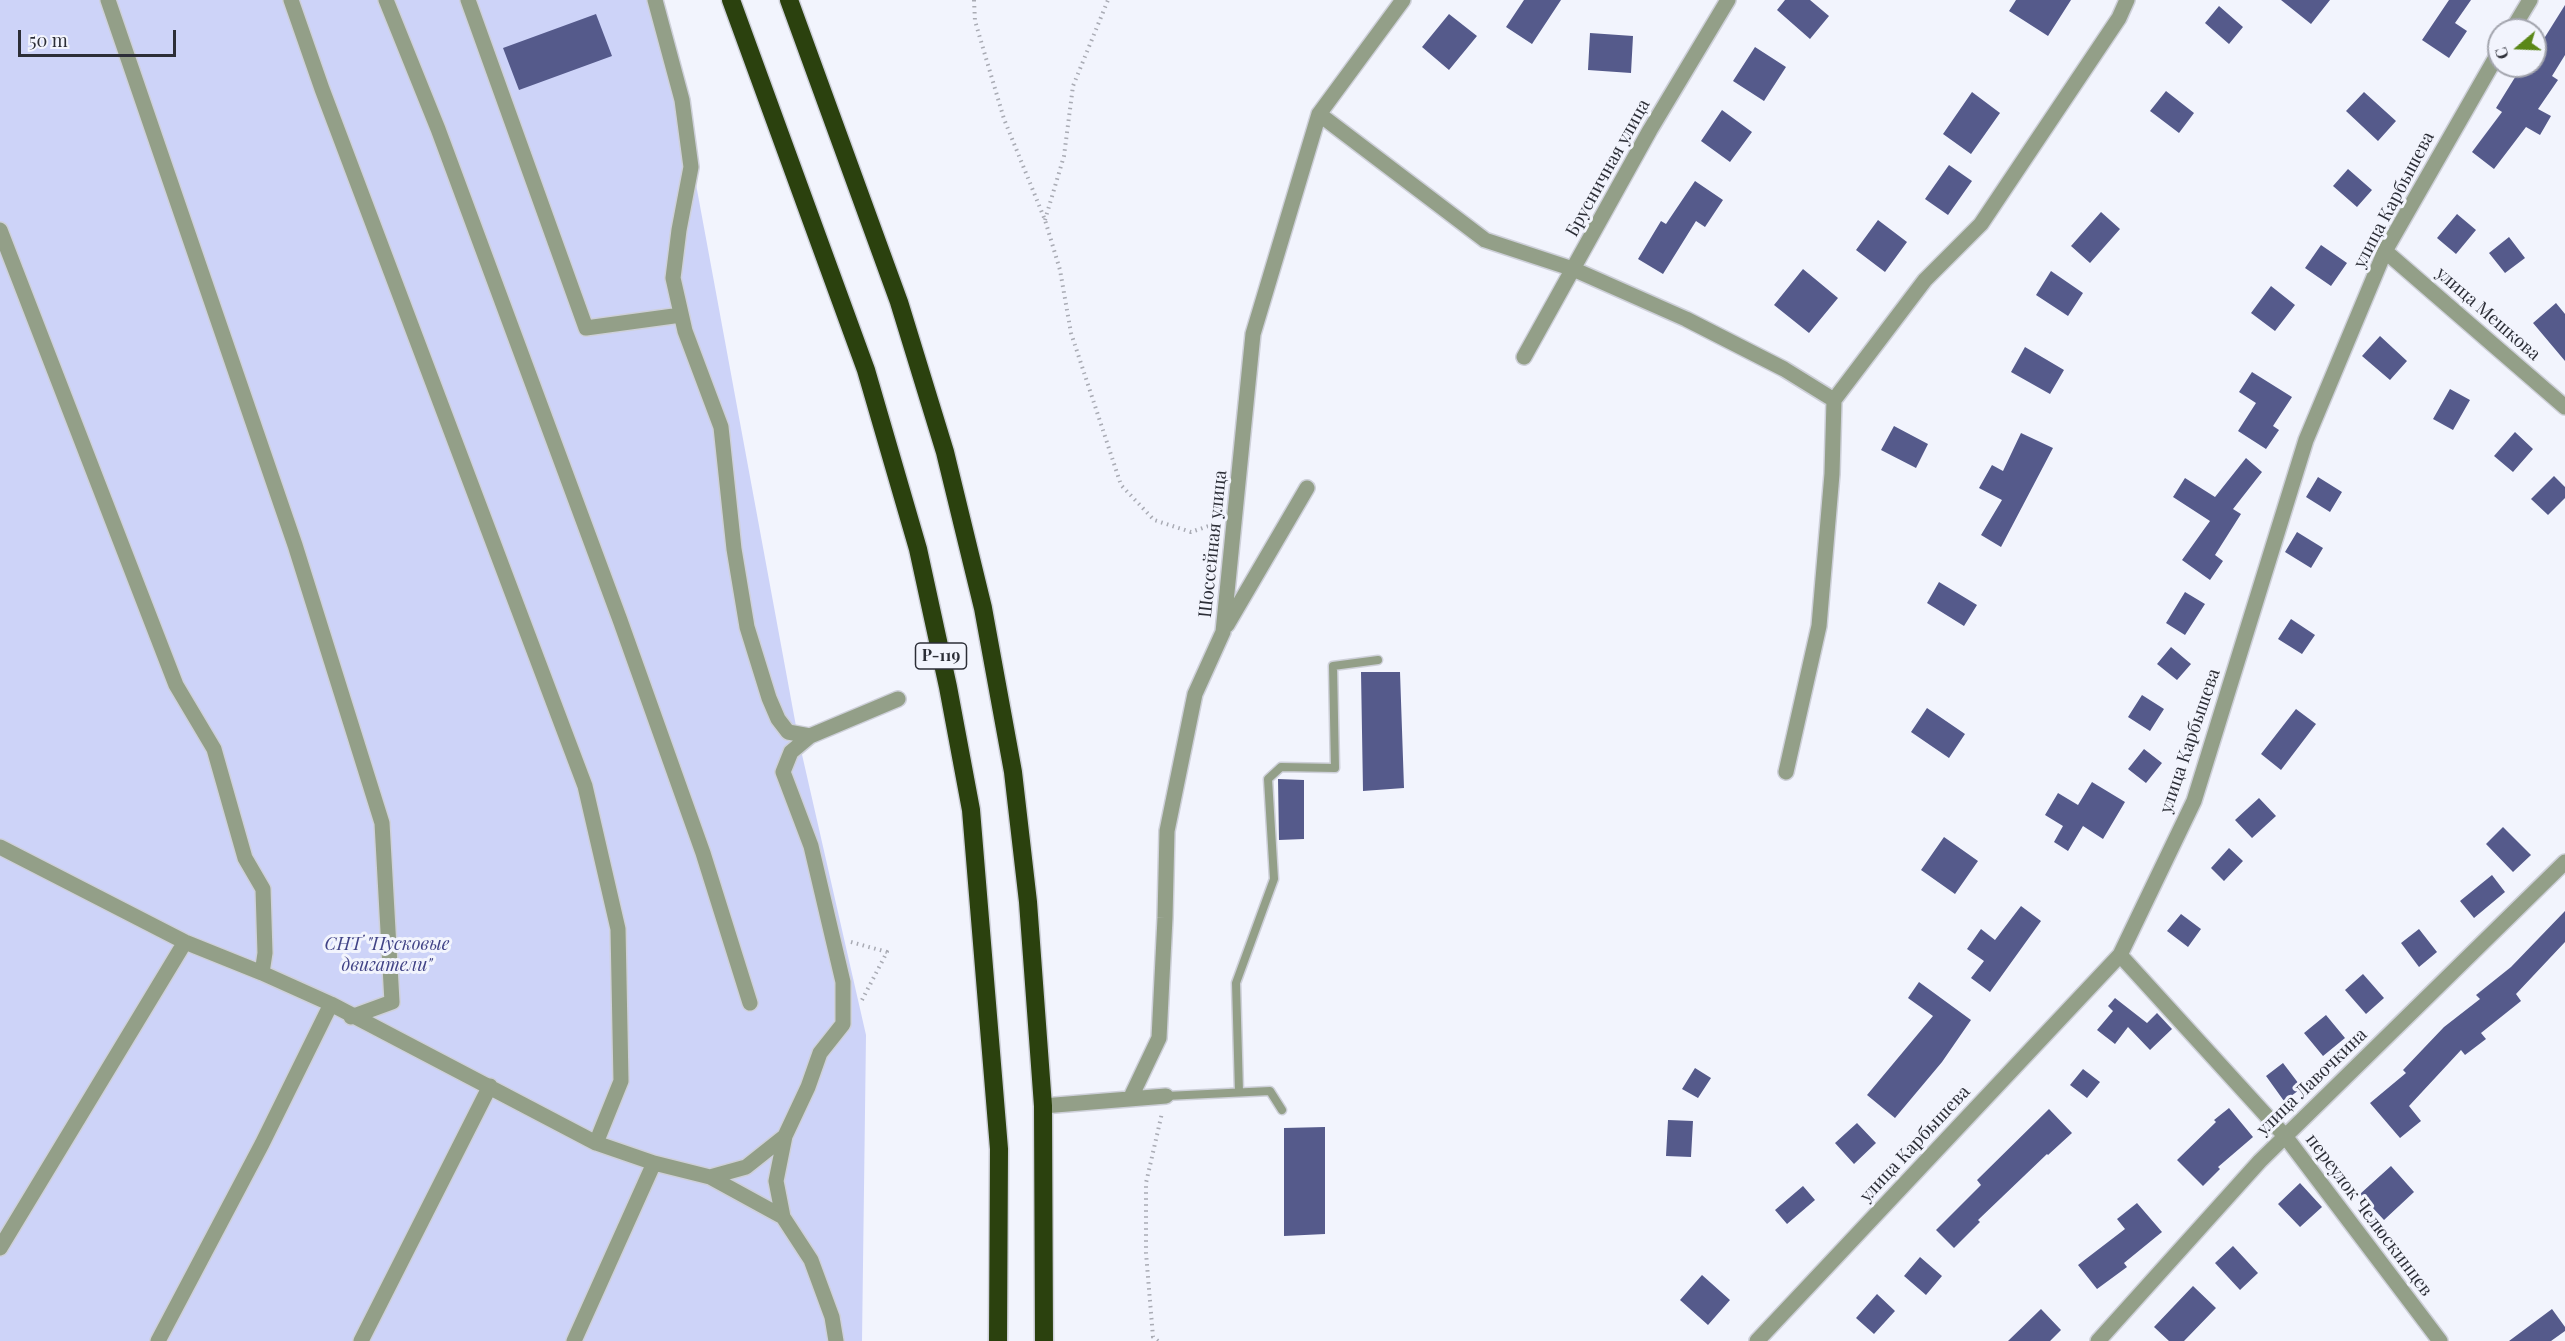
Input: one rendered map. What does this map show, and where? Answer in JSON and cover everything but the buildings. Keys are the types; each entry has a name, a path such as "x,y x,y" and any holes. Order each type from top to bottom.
{"highway":[{"name":"Р-119","path":"731,0 866,370 918,549 948,687 970,810 993,1069 999,1149 998,1341"},
{"name":"Р-119","path":"789,0 899,302 945,452 983,608 1013,772 1028,902 1043,1106 1044,1341"}],"street":[{"path":"108,0 295,545 382,823 392,1002 351,1017"},
{"path":"291,0 326,100 585,786 618,929 621,1081 596,1143"},
{"path":"386,0 442,140 624,631 703,853 750,1003"},
{"path":"468,0 586,328 681,315"},
{"path":"655,0 682,100 691,167 678,230 673,278 684,331 721,427 734,549 747,627 769,698 778,719 788,732 810,735"},
{"name":"Шоссейная улица","path":"1131,1097 1159,1038 1169,820 1195,694 1224,632 1253,334 1319,114 1403,0"},
{"name":"Брусничная улица","path":"1524,357 1650,130 1728,0"},
{"path":"1786,772 1819,626 1832,474 1834,400 1925,280 1982,224 2119,18 2127,0"},
{"path":"2519,18 2530,0"},
{"name":"улица Карбышева","path":"1757,1341 2120,955 2194,801 2306,440 2385,251 2487,73"},
{"path":"1319,114 1485,240 1573,269 1696,324 1784,369 1834,400"},
{"path":"0,230 176,685 214,749 245,858 263,889 265,953 262,973"},
{"name":"улица Мешкова","path":"2385,251 2565,407"},
{"path":"1224,632 1307,488"},
{"path":"836,1341 832,1317 811,1260 783,1217 776,1181 785,1136 808,1087 820,1053 843,1024 843,982 811,846 783,772 791,752 810,735 898,699"},
{"path":"0,847 185,942 331,1004 351,1017 490,1086 534,1112 596,1143 654,1163 710,1177 783,1217"},
{"name":"улица Лавочкина","path":"2098,1341 2285,1136 2565,862"},
{"path":"0,1248 185,942"},
{"name":"переулок Челюскинцев","path":"2120,955 2285,1136 2440,1341"},
{"path":"158,1341 262,1144 331,1004"},
{"path":"361,1341 490,1086"},
{"path":"1043,1106 1131,1097 1166,1096"},
{"path":"710,1177 746,1167 785,1136"},
{"path":"574,1341 654,1163"}],"lane":[{"path":"1239,1092 1236,983 1274,879 1268,779 1281,767 1335,768 1333,666 1378,660"},
{"path":"1166,1096 1270,1091 1282,1110"}],"path":[{"path":"974,0 975,21 1004,119 1045,220 1060,270 1071,333 1121,484 1154,520 1191,532 1235,516"},
{"path":"1045,220 1064,156 1073,86 1108,0"},
{"path":"830,928 854,944 887,952 862,999 843,1024"},
{"path":"1158,1341 1152,1339 1146,1253 1146,1183 1166,1096"}],"green space":[{"name":"СНТ \"Пусковые двигатели\"","path":"0,0 662,0 798,737 866,1035 862,1341 0,1341"}]}
